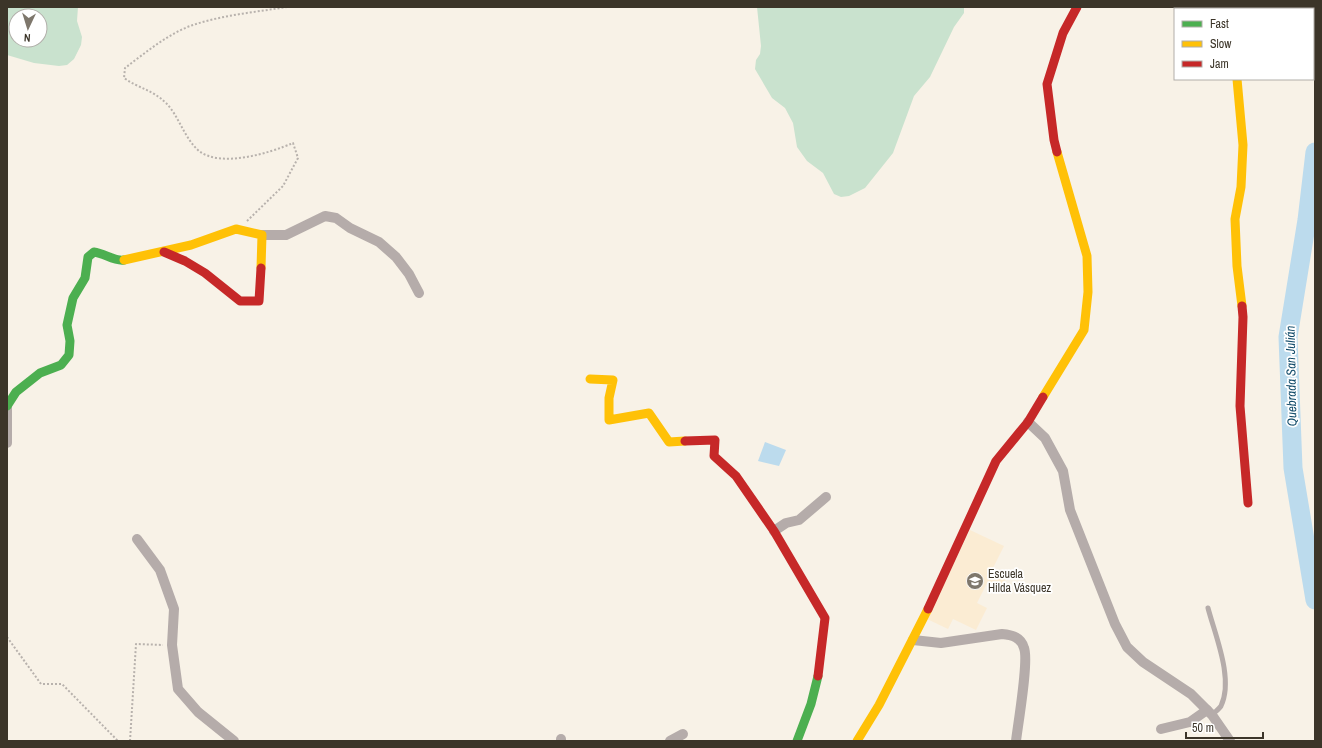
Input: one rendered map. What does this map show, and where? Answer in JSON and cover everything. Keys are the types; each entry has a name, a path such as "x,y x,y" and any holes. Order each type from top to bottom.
{"street":[{"path":"857,741 879,705 913,640 996,462 1028,422 1084,330 1088,292 1087,256 1054,140 1047,84 1063,33 1078,7"},
{"path":"1237,80 1243,145 1241,187 1234,219 1237,266 1243,317 1240,406 1248,503"},
{"path":"7,443 7,406 16,392 40,373 61,365 69,355 70,341 67,325 73,298 86,278 88,257 94,252 103,253 119,261 191,245 236,229 262,235 286,235 325,216 336,218 350,228 379,242 396,257 409,274 418,293"},
{"path":"164,252 179,257 221,284 240,301 259,301 262,235"},
{"path":"590,379 613,380 609,398 609,420 649,414 669,442 715,440 714,456 736,476 774,531 825,618 820,666 812,704 796,741"},
{"path":"1028,422 1045,438 1063,472 1070,510 1115,624 1127,648 1143,662 1191,694 1210,712 1230,741"},
{"path":"774,531 786,523 799,520 826,497"},
{"path":"137,539 160,570 174,609 172,645 178,689 198,712 234,741"},
{"path":"913,640 941,642 1002,634 1012,635 1019,639 1025,649 1025,665 1016,741"},
{"path":"1162,729 1190,722 1210,712"},
{"path":"670,741 683,734"}],"lane":[{"path":"1208,608 1226,677 1226,688 1221,706 1210,712"}],"path":[{"path":"236,229 257,213 283,186 298,158 293,143 268,154 240,158 218,158 199,151 167,105 151,91 132,84 124,78 125,68 167,38 192,25 232,16 287,7"},
{"path":"7,637 41,684 62,684 118,741"},
{"path":"130,741 136,644 172,645"}],"shaded area":[{"name":"Escuela Hilda Vásquez","path":"970,530 1004,546 991,572 1005,580 1001,590 987,583 977,603 987,608 976,630 953,619 948,629 927,619"}],"green space":[{"path":"7,7 78,7 77,21 82,37 81,45 74,59 67,65 59,66 34,63 7,55"},
{"path":"757,7 964,7 964,13 954,27 930,77 914,96 893,153 865,188 849,196 841,197 834,194 823,173 807,161 797,147 793,123 785,108 772,98 755,69 756,60 760,54 761,46"}],"water":[{"path":"765,442 786,450 779,466 758,461"}],"waterway":[{"name":"Quebrada San Julián","path":"1315,152 1307,220 1288,337 1293,468 1315,600"}],"traffic: fast":[{"path":"7,406 16,392 40,373 61,365 69,355 70,341 67,325 73,298 85,278 88,257 94,252 117,260 124,260"},
{"path":"797,741 811,704 818,676"}],"traffic: slow":[{"path":"1237,80 1243,145 1241,187 1235,219 1237,266 1242,306"},
{"path":"1043,397 1084,330 1088,292 1087,256 1057,152"},
{"path":"124,260 191,245 236,229 262,235 261,268"},
{"path":"590,379 613,380 609,398 609,420 649,413 669,442 685,441"},
{"path":"857,741 879,705 928,609"}],"traffic: jam":[{"path":"1057,152 1054,140 1047,84 1063,33 1077,7"},
{"path":"164,252 185,261 205,273 240,301 259,301 261,268"},
{"path":"1242,306 1243,317 1240,406 1248,503"},
{"path":"928,609 996,461 1028,422 1043,397"},
{"path":"685,441 715,440 714,456 736,476 774,531 825,618 818,676"}],"place":[{"name":"Escuela Hilda Vásquez","path":"975,581"}]}
